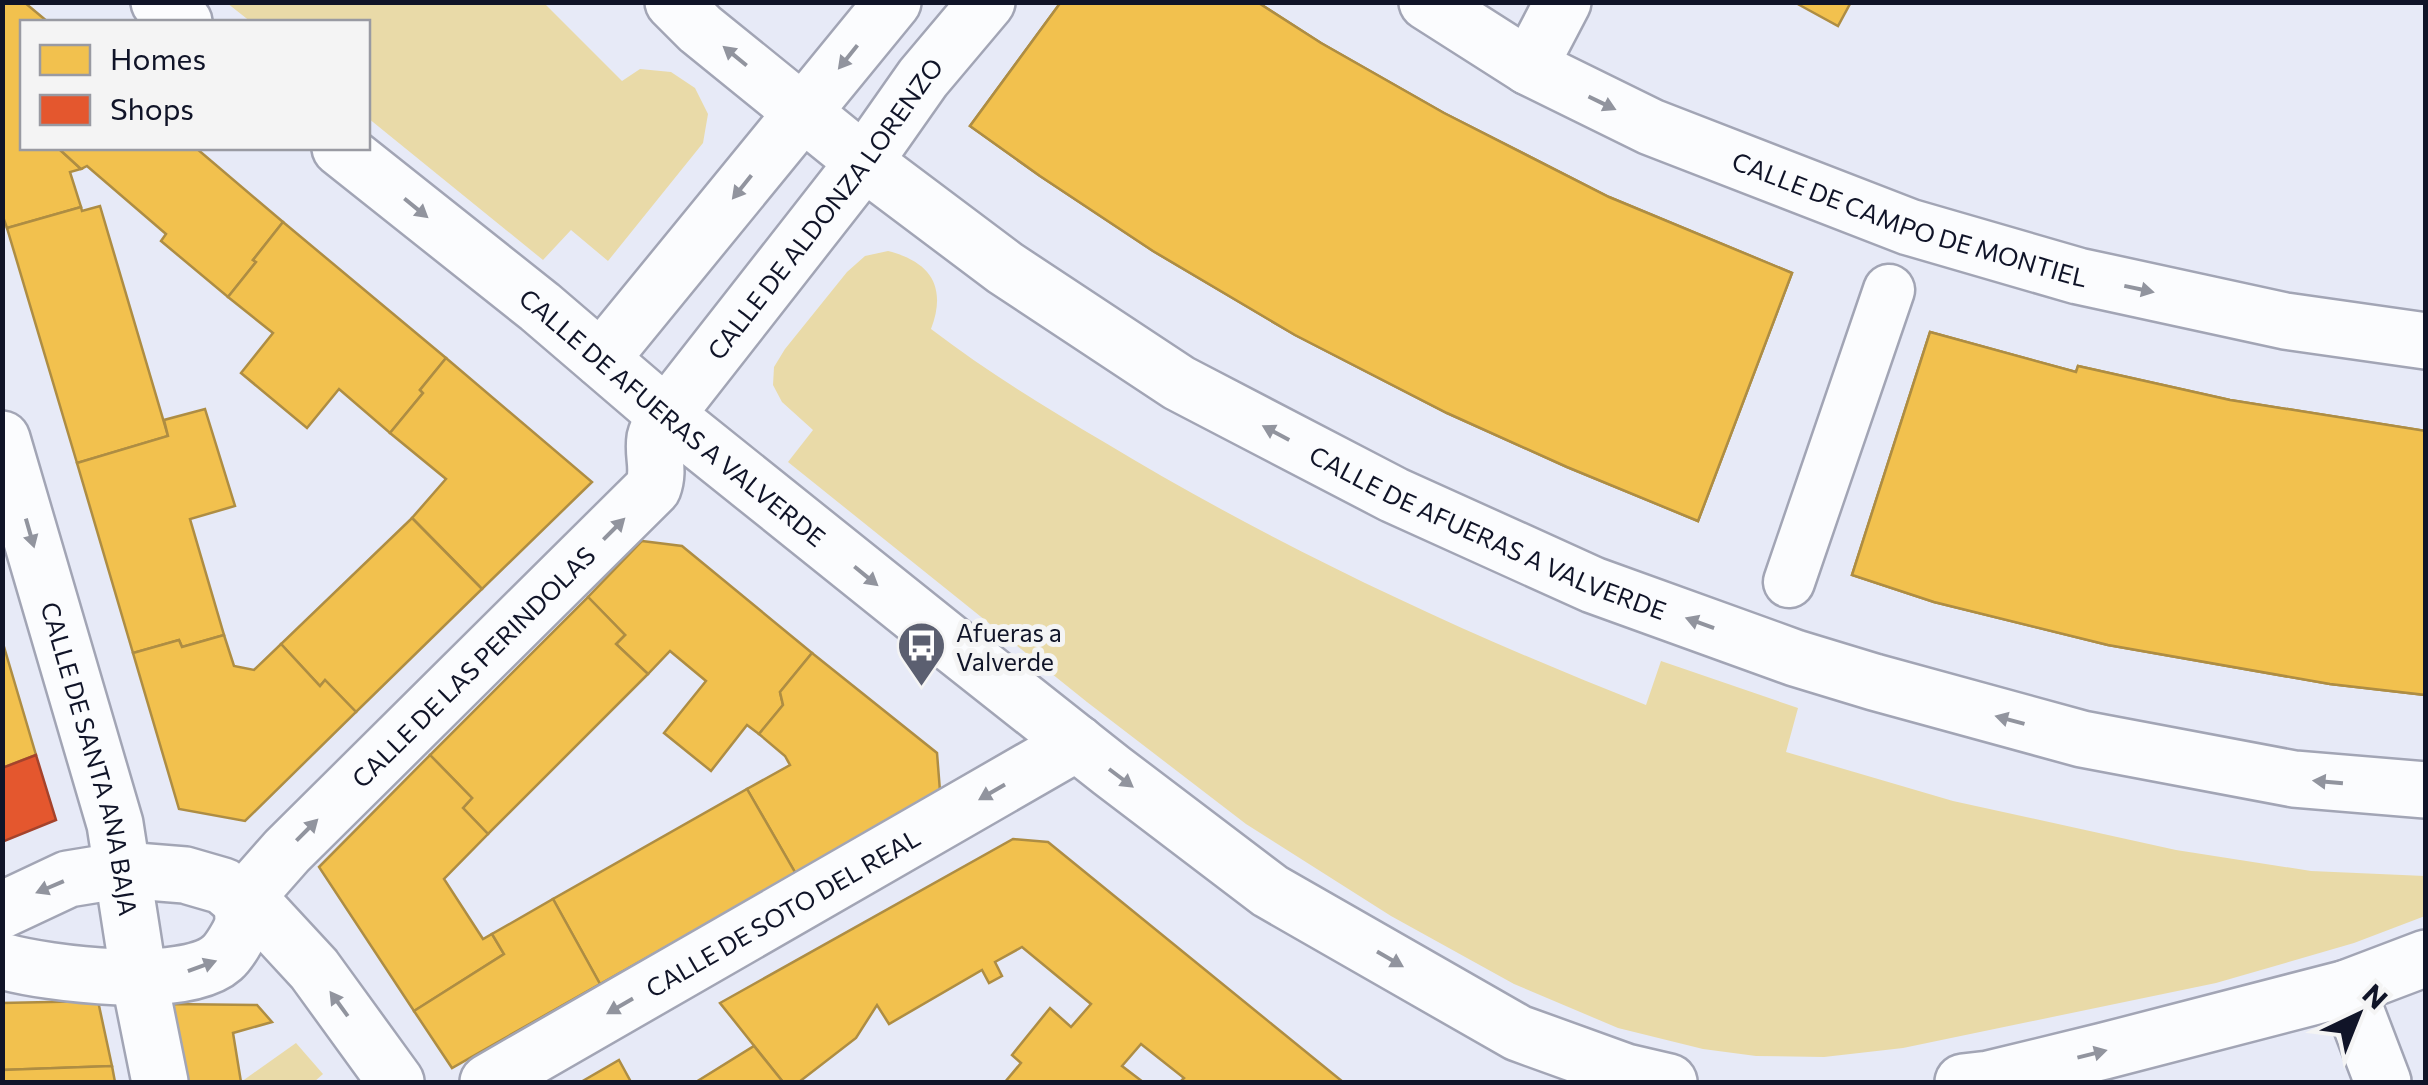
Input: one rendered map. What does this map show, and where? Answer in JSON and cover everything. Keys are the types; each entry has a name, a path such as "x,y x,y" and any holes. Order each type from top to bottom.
{"street":[{"path":"159,2 182,20"},
{"name":"CALLE DE AFUERAS A VALVERDE","path":"673,2 864,162 1005,268 1179,383 1394,495 1594,585 1826,668 2082,740 2294,779 2426,790"},
{"path":"601,358 893,2"},
{"name":"CALLE DE ALDONZA LORENZO","path":"666,415 986,2"},
{"name":"CALLE DE CAMPO DE MONTIEL","path":"1426,2 1529,67 1650,127 1910,227 2078,276 2285,321 2426,342"},
{"path":"1529,67 1563,2"},
{"name":"CALLE DE AFUERAS A VALVERDE","path":"342,150 666,415 1077,743 1270,891 1518,1033 1626,1072 1669,1082"},
{"path":"1790,582 1889,290"},
{"name":"CALLE DE LAS PERINDOLAS","path":"242,902 286,851 653,488 658,475 654,442 666,415"},
{"name":"CALLE DE SANTA ANA BAJA","path":"2,439 115,824 160,1082"},
{"name":"CALLE DE SOTO DEL REAL","path":"488,1082 1077,743"},
{"path":"2,910 68,879 123,870 186,875 222,886 264,914 314,969 396,1082"},
{"path":"2,961 68,974 139,978 201,970 223,958 242,926 242,902"},
{"path":"1963,1082 2348,988 2426,958"},
{"path":"2348,988 2383,1082"}],"shaded area":[{"path":"227,3 544,3 622,81 640,69 671,72 695,88 708,114 703,143 608,261 571,230 543,260 370,120 370,20 248,20"},
{"path":"888,251 915,262 932,278 937,301 931,329 1016,388 1235,517 1507,648 1646,705 1661,661 1798,708 1786,752 1953,801 2176,850 2311,871 2425,876 2425,916 2354,943 2216,983 1903,1048 1824,1057 1756,1056 1703,1049 1618,1028 1514,984 1391,916 1246,824 788,462 813,430 782,402 773,385 774,367 847,272 865,256"},
{"path":"296,1043 323,1074 314,1082 241,1082"}],"building: Homes":[{"path":"2,2 24,2 46,20 20,20 20,150 60,150 81,169 70,172 81,207 7,228 2,214"},
{"path":"1061,2 1257,2 1444,113 1609,197 1792,273 1698,521 1447,413 1295,335 1153,251 970,126","holes":["1159,85 1247,142 1219,185 1129,127","1296,173 1369,212 1343,257 1269,216","1421,241 1495,279 1473,325 1395,286","1546,304 1635,343 1612,388 1523,350"]},
{"path":"1061,2 1257,2 1444,113 1609,197 1792,273 1698,521 1447,413 1295,335 1153,251 970,126"},
{"path":"1794,2 1851,2 1838,26"},
{"path":"60,150 198,150 283,222 228,297 161,241 166,234 87,166 81,169"},
{"path":"100,206 168,436 77,463 7,228 81,207 82,211"},
{"path":"283,222 446,358 390,433 339,389 307,428 241,373 273,333 228,297"},
{"path":"1930,332 2076,372 2078,366 2230,400 2426,431 2426,695 2330,684 2108,645 1934,602 1852,575","holes":["2022,477 2096,489 2085,554 2012,542 2013,528 2023,521 2027,499 2019,490","2170,507 2244,518 2234,585 2160,573 2162,558 2171,552 2175,529 2169,520","2319,531 2394,543 2392,558 2384,563 2379,586 2386,595 2384,610 2310,597 2312,582 2320,576 2325,554 2318,546"]},
{"path":"1930,332 2076,372 2078,366 2230,400 2426,431 2426,695 2330,684 2108,645 1934,602 1852,575"},
{"path":"446,358 592,482 482,589 412,518 446,479 390,433"},
{"path":"205,409 235,506 190,519 224,635 182,647 179,640 133,653 77,463 168,436 164,420"},
{"path":"412,518 482,589 356,712 325,680 320,686 281,644"},
{"path":"642,541 682,546 812,653 780,692 783,705 759,734 747,725 711,771 664,733 706,681 670,651 648,674 616,644 625,635 588,597"},
{"path":"588,597 625,635 616,644 648,674 488,834 463,808 472,798 430,755"},
{"path":"224,635 234,666 254,670 281,644 320,686 325,680 356,712 245,821 179,809 133,653 179,640 182,647"},
{"path":"2,640 36,755 2,768"},
{"path":"812,653 937,753 940,791 796,874 747,789 790,765 759,734 783,705 780,692"},
{"path":"430,755 472,798 463,808 488,834 444,879 483,939 492,934 504,954 414,1011 319,867"},
{"path":"747,789 796,874 600,984 553,899"},
{"path":"1013,839 1048,842 1343,1082 1180,1082 1184,1078 1141,1044 1122,1066 1143,1082 1005,1082 1021,1063 1012,1055 1050,1008 1071,1027 1091,1004 1022,947 995,962 1002,976 989,983 982,970 889,1024 877,1005 856,1038 799,1082 783,1082 720,1003"},
{"path":"553,899 600,984 452,1068 414,1011 504,954 492,934"},
{"path":"98,1001 112,1066 2,1070 2,1003"},
{"path":"167,1004 257,1005 272,1022 233,1033 241,1082 182,1082"},
{"path":"754,1046 783,1082 696,1082"},
{"path":"619,1060 631,1082 581,1082"},
{"path":"112,1066 115,1082 2,1082 2,1070"}],"building: Shops":[{"path":"36,755 56,820 2,842 2,768"}],"place":[{"name":"Afueras a Valverde","path":"921,688"}]}
